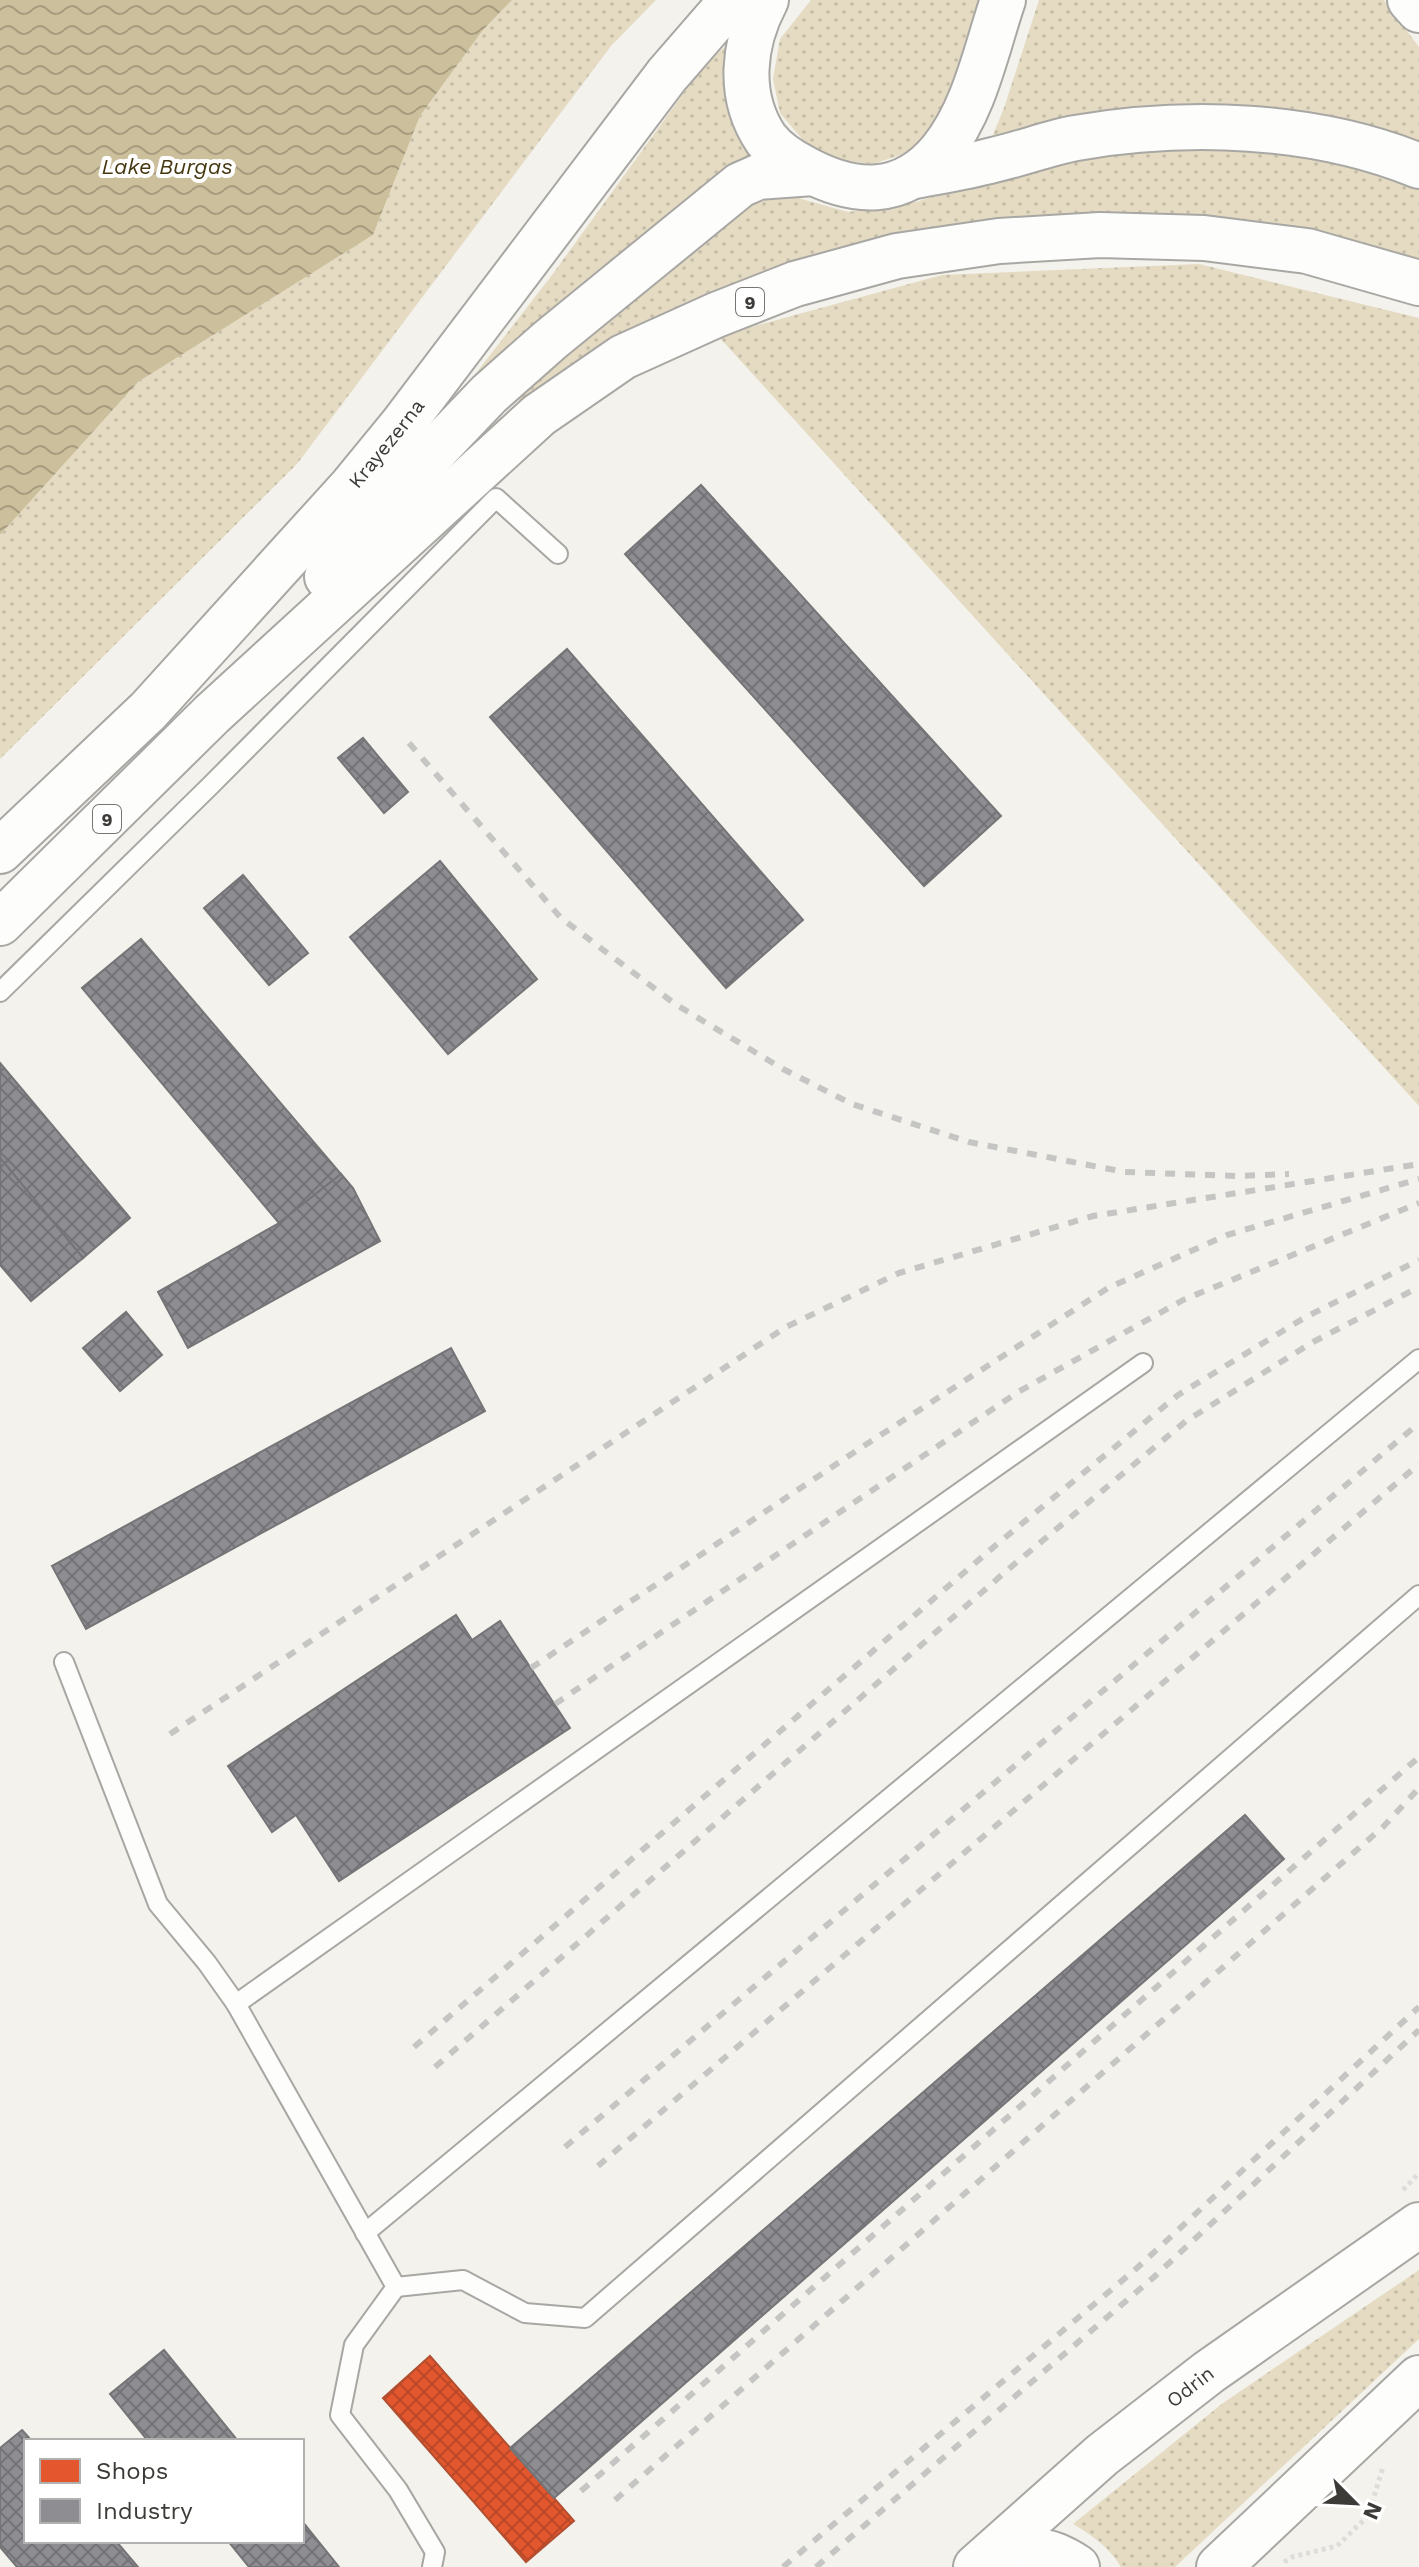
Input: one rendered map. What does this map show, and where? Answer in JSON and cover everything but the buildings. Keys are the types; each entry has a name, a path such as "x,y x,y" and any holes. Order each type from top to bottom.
{"main road":[{"name":"Krayezerna","path":"0,851 148,711 352,486 402,425 667,75 732,0"},
{"path":"766,0 751,32 745,65 754,115 766,138 780,153 813,173 844,185 872,188 898,184 915,176 992,161 1073,138 1156,127 1240,127 1324,138 1419,166"},
{"path":"915,176 941,151 960,121 978,79 1003,0"},
{"path":"1410,0 1419,10"},
{"path":"212,714 424,462 489,394 550,340 740,185 758,177 813,173"},
{"name":"9","path":"0,923 212,714 539,415 623,357 716,315 795,284 897,256 999,241 1100,235 1204,238 1307,251 1419,283"},
{"name":"Odrin","path":"977,2566 1102,2455 1197,2382 1419,2225"},
{"path":"1219,2567 1419,2378"},
{"path":"977,2566 1016,2550 1058,2554 1077,2567"}],"lane":[{"path":"0,992 496,498 558,554"},
{"path":"365,2233 1419,1359"},
{"path":"236,2004 1143,1363"},
{"path":"432,2567 435,2552 398,2490 340,2415 354,2345 396,2287 463,2280 525,2313 585,2318 1419,1595"},
{"path":"64,1662 158,1904 236,2004 396,2287"}],"path":[{"path":"1277,2567 1292,2557 1337,2546 1368,2516 1380,2471 1387,2460"}],"shaded area":[{"path":"512,0 656,0 611,46 297,464 0,759 0,535 138,382 373,235 420,116 483,30"},
{"path":"811,0 983,0 940,124 912,151 873,164 836,160 808,146 780,113 773,79 780,39"},
{"path":"1039,0 1384,0 1419,47 1419,147 1365,125 1208,105 1085,120 988,147"},
{"path":"732,41 759,161 425,439 552,275 704,65"},
{"path":"1250,139 1419,179 1419,268 992,226 529,404 518,400 519,388 755,197 780,193 848,212 916,202 1043,162"},
{"path":"1199,264 1419,318 1419,1106 718,336 942,275"},
{"path":"1419,2270 1419,2339 1175,2567 1121,2567 1100,2542 1073,2524 1223,2403"}],"water":[{"name":"Lake Burgas","path":"0,0 512,0 483,30 420,116 373,235 138,382 0,535"}],"railway":[{"path":"409,743 561,918 675,1004 783,1069 852,1104 969,1142 1125,1172 1237,1176 1289,1174"},
{"path":"170,1734 786,1327 899,1273 1093,1216 1419,1164"},
{"path":"531,1668 859,1449 1108,1288 1227,1235 1419,1179"},
{"path":"555,1704 1018,1392 1183,1300 1419,1203"},
{"path":"414,2047 996,1545 1178,1395 1304,1318 1419,1260"},
{"path":"435,2067 1011,1567 1186,1421 1313,1342 1419,1287"},
{"path":"565,2147 1419,1423"},
{"path":"598,2166 1419,1464"},
{"path":"581,2491 1419,1757"},
{"path":"615,2500 1383,1827 1419,1788"},
{"path":"783,2567 1137,2268 1419,2007"},
{"path":"816,2567 1154,2277 1419,2030"}]}
